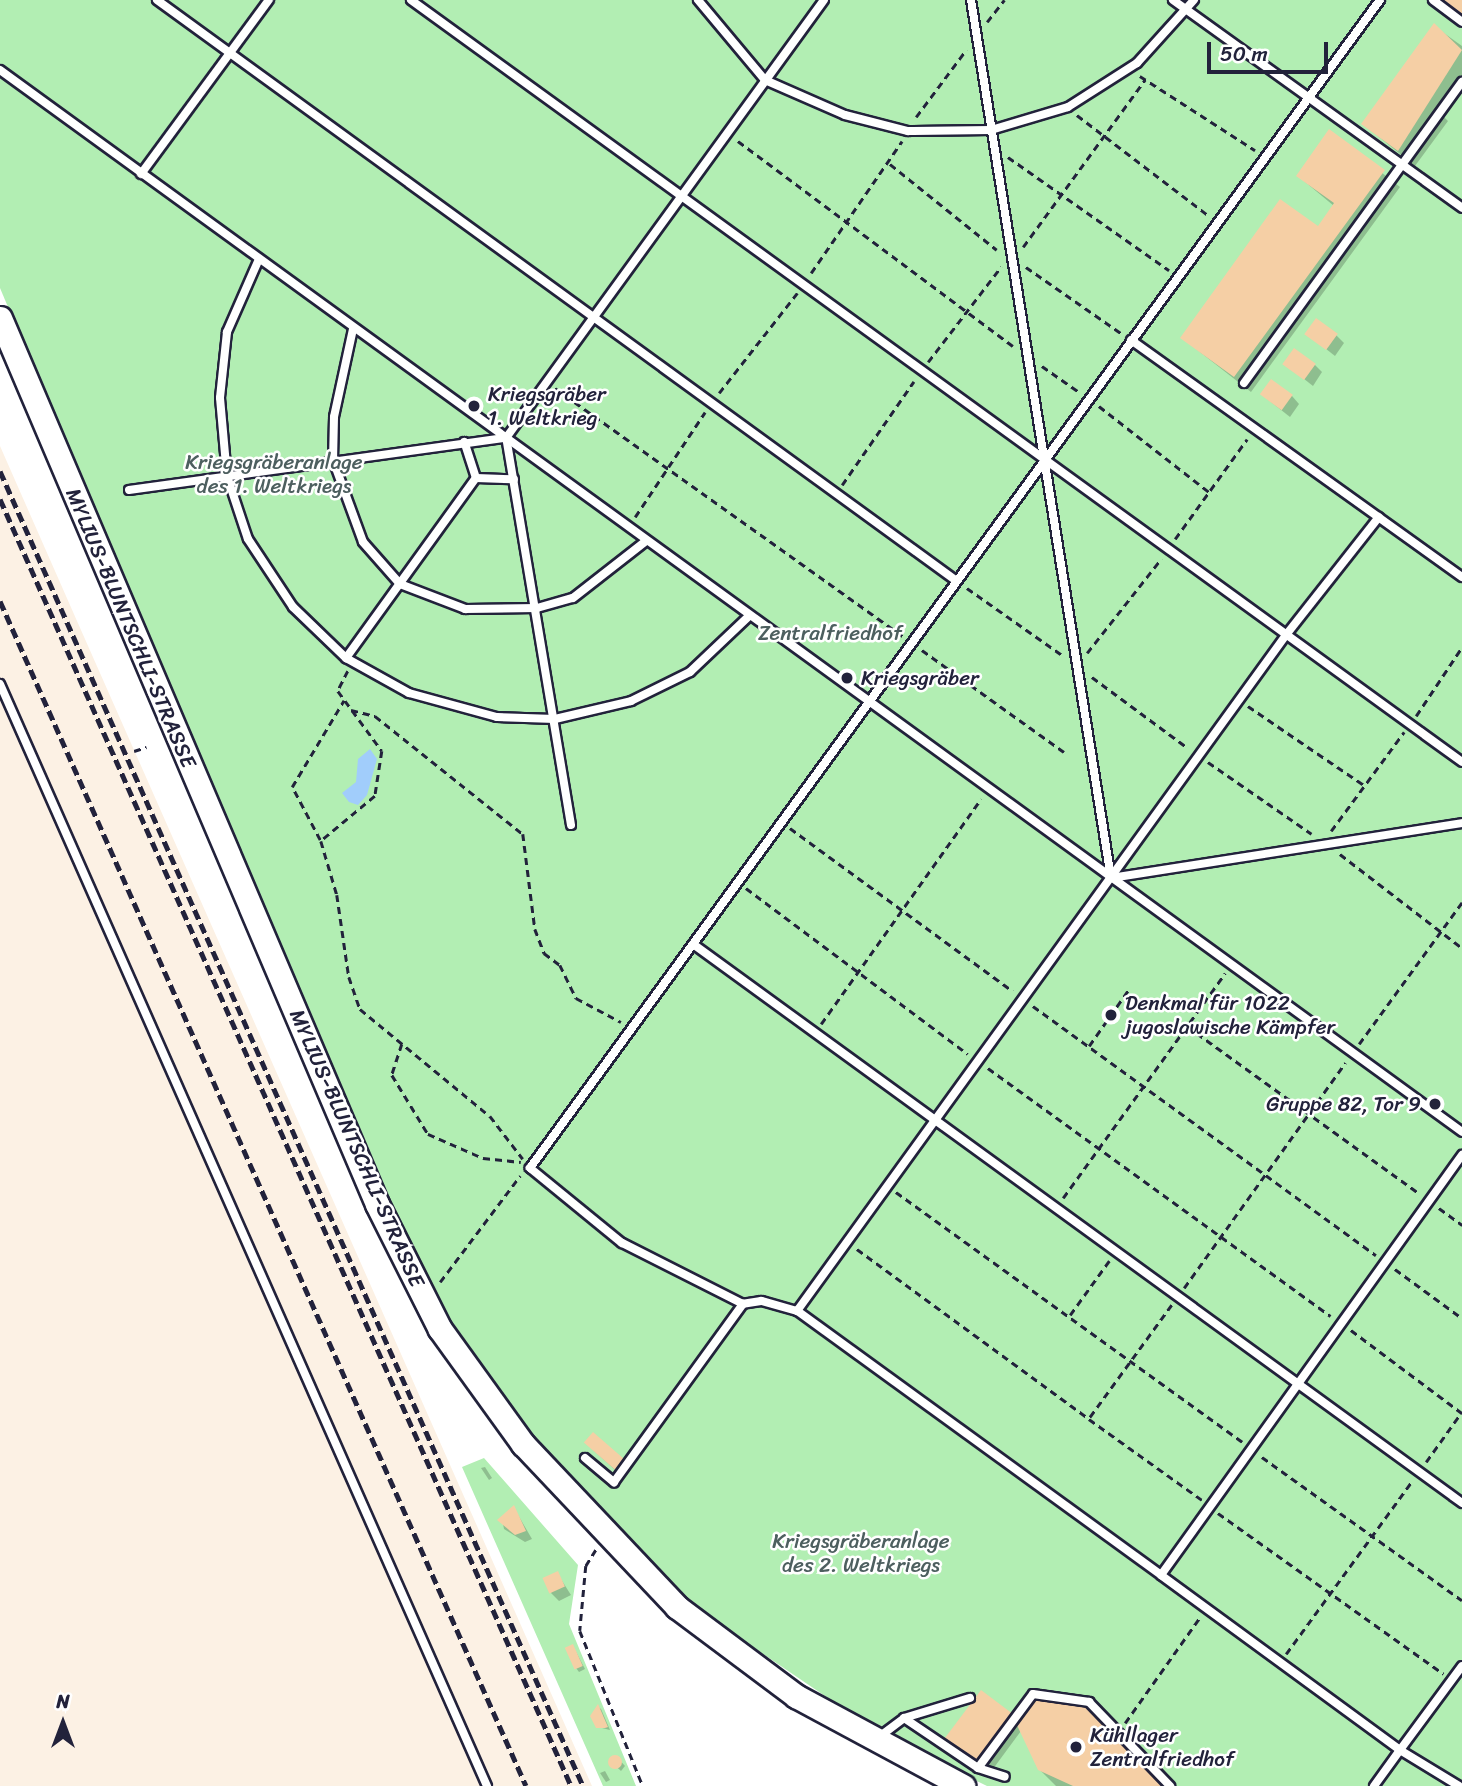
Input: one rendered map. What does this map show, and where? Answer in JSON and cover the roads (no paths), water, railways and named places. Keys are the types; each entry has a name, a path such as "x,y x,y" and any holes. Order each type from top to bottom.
{"street":[{"name":"MYLIUS-BLUNTSCHLI-STRASSE","path":"0,318 389,1226 440,1329 496,1409 607,1537 748,1664 876,1742 963,1786"}],"lane":[{"path":"158,0 954,579"},
{"path":"142,174 270,0"},
{"path":"411,0 1462,762"},
{"path":"698,0 765,80 845,116 905,131 991,130 1068,107 1128,69 1194,0"},
{"path":"571,825 537,608 506,438 824,0"},
{"path":"971,0 1111,878"},
{"path":"1173,0 1462,208"},
{"path":"1380,0 954,579 634,1027 528,1165 622,1243 743,1304 761,1301 797,1311 1400,1750 1459,1786"},
{"path":"1433,0 1462,22"},
{"path":"0,70 1462,1132"},
{"path":"1244,383 1462,82"},
{"path":"260,259 228,332 220,398 227,476 255,551 293,607 349,660 409,693 497,717 555,719 631,701 691,672 749,616"},
{"path":"353,329 334,417 333,460 363,542 400,584 465,609 537,608 573,598 646,541"},
{"path":"1131,340 1462,577"},
{"path":"129,490 506,438"},
{"path":"464,442 476,478"},
{"path":"349,660 476,478"},
{"path":"476,478 514,479"},
{"path":"797,1311 1286,635 1379,517"},
{"path":"0,684 487,1786"},
{"path":"1111,878 1462,823"},
{"path":"693,944 1462,1503"},
{"path":"1161,1575 1462,1156"},
{"path":"585,1458 614,1482 743,1304"},
{"path":"1374,1786 1462,1666"},
{"path":"978,1768 1033,1694 1089,1702 1170,1786"},
{"path":"876,1742 904,1718 970,1698"},
{"path":"904,1718 978,1768 1005,1777"}],"water":[{"path":"370,749 377,759 367,795 358,805 349,802 342,793 356,782 358,759"}],"railway":[{"path":"0,471 583,1786"},
{"path":"0,499 571,1786"},
{"path":"0,601 526,1786"}],"place":[{"name":"Kriegsgräber 1. Weltkrieg","path":"474,406"},
{"name":"Kriegsgräber","path":"847,678"},
{"name":"Denkmal für 1022 jugoslawische Kämpfer","path":"1111,1015"},
{"name":"Gruppe 82, Tor 9","path":"1435,1104"},
{"name":"Kühllager Zentralfriedhof","path":"1076,1747"}],"park label":[{"name":"Kriegsgräberanlage des 1. Weltkriegs","path":"274,474"},
{"name":"Zentralfriedhof","path":"830,633"},
{"name":"Kriegsgräberanlage des 2. Weltkriegs","path":"861,1553"}]}
